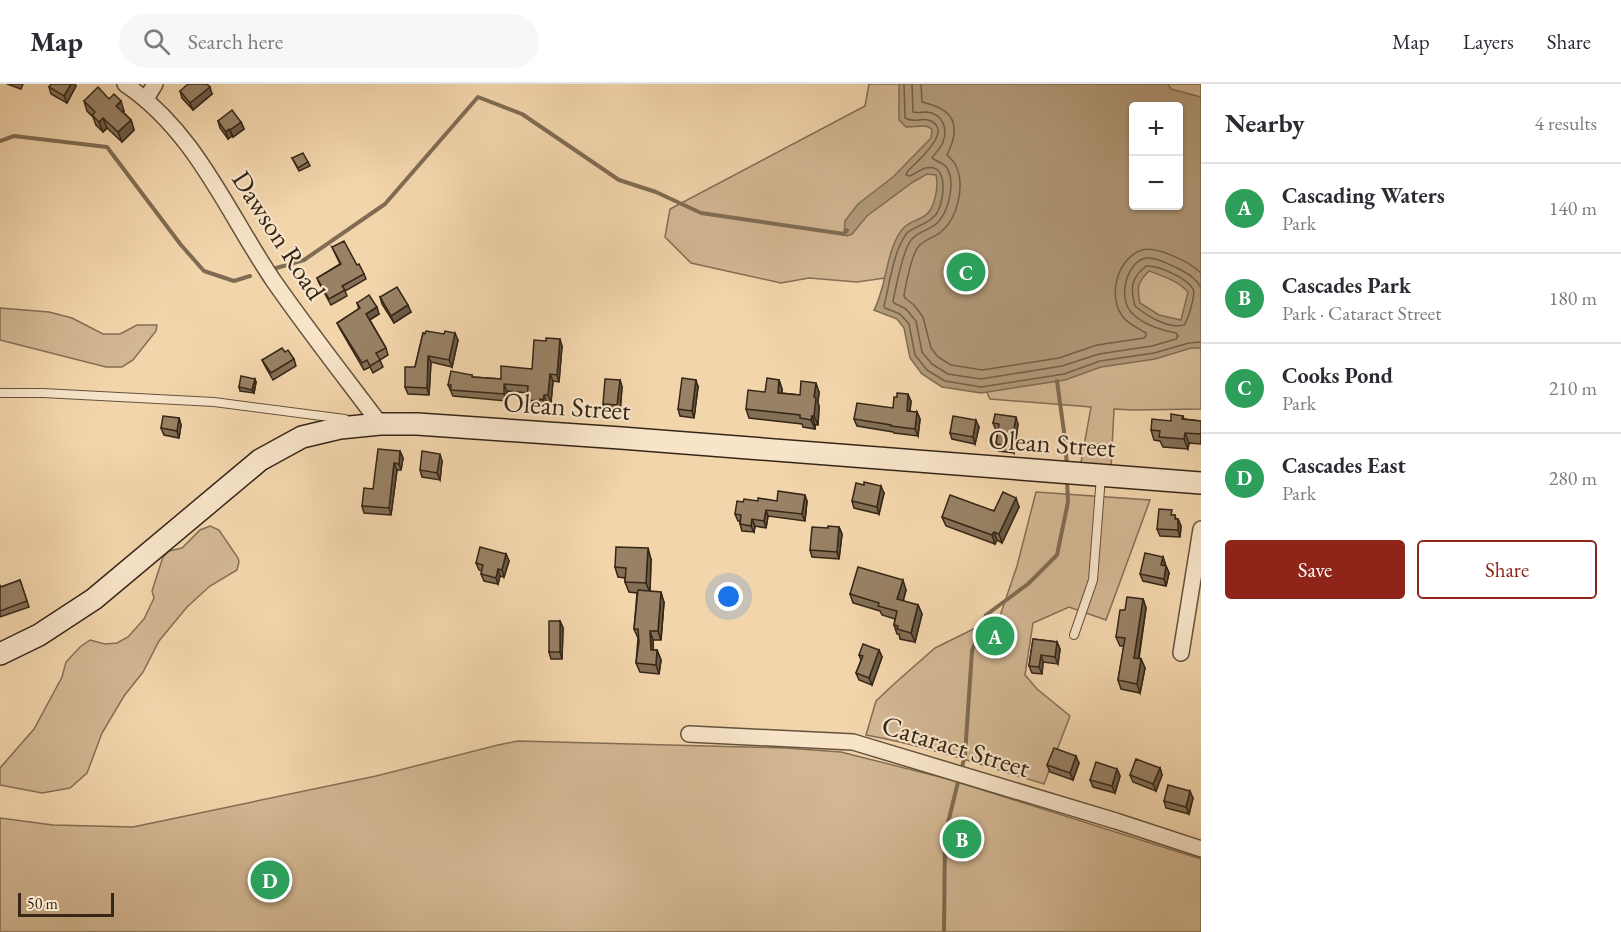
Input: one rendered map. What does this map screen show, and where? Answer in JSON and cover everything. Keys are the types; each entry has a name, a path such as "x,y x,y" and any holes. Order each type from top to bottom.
{"street":[{"name":"Dawson Road","path":"125,84 162,114 206,167 273,279 380,424"},
{"path":"146,99 155,84"},
{"name":"Olean Street","path":"0,654 39,635 94,599 260,460 311,434 340,428 380,424 417,424 1201,483"},
{"path":"1181,653 1201,529"},
{"name":"Cataract Street","path":"689,734 853,742 1201,849"}],"lane":[{"path":"0,393 43,393 214,402 380,424"},
{"path":"1074,635 1093,580 1101,475"}],"shaded area":[{"path":"869,84 1201,84 1201,409 1114,409 1111,469 1080,468 1091,407 990,399 959,333 892,277 857,282 809,278 781,283 691,263 665,237 670,209 865,106"},
{"path":"0,308 49,312 72,318 103,334 120,334 137,325 157,325 156,331 133,360 122,367 106,367 0,340"},
{"path":"1036,492 1150,500 1106,620 1069,607 1033,623 1025,675 1037,689 1070,716 1044,784 978,763 866,735 876,701 894,684 935,648 1000,616 1017,566"},
{"path":"210,526 219,530 238,558 237,570 210,586 187,607 159,641 143,672 124,696 102,733 87,773 70,788 42,793 0,785 0,768 34,729 62,677 66,662 90,640 105,644 117,643 128,637 144,619 154,598 152,591 163,557 169,551 182,548 200,530"},
{"path":"518,741 786,748 841,752 948,779 1201,859 1201,932 0,932 0,818 53,825 133,827 376,776"}],"water":[{"path":"899,84 1168,84 1171,89 1201,97 1201,348 1191,348 1155,359 1101,367 1065,380 981,393 942,387 922,374 910,358 904,328 897,319 874,310 892,250 901,231 905,226 925,216 932,207 937,189 936,175 927,174 913,182 867,216 852,234 847,236 844,234 845,221 858,204 893,177 931,138 932,129 926,126 906,127 899,120","holes":["1149,271 1165,277 1188,292 1181,320 1159,315 1140,303 1139,286"]}],"building":[{"path":"51,84 71,84 64,96 49,87"},
{"path":"188,84 207,84 210,87 190,103 180,91"},
{"path":"98,87 109,99 114,94 121,101 116,106 131,120 118,132 103,118 99,122 92,115 95,112 84,101"},
{"path":"232,110 241,122 226,132 218,121"},
{"path":"303,153 308,162 298,168 292,158"},
{"path":"344,241 364,274 342,286 345,290 329,299 317,278 341,264 332,247"},
{"path":"397,287 408,305 391,316 380,297"},
{"path":"369,295 377,307 366,314 386,348 376,353 380,360 370,366 367,360 362,363 337,323 360,308 357,303"},
{"path":"426,331 455,333 449,360 428,356 427,388 405,387 405,367 415,367 423,333 425,334"},
{"path":"546,338 560,339 557,375 550,374 548,395 544,395 543,400 527,400 528,386 504,384 504,394 451,390 451,385 448,385 451,371 472,375 472,377 501,379 501,366 532,369 534,340 546,341"},
{"path":"282,348 285,352 288,350 294,359 271,373 262,360"},
{"path":"241,376 255,379 252,390 239,387"},
{"path":"682,378 696,380 692,411 678,409"},
{"path":"767,378 779,380 778,393 800,395 801,381 816,383 814,416 811,420 800,418 800,415 746,409 748,390 765,392"},
{"path":"605,379 620,380 617,405 603,404"},
{"path":"897,393 908,394 907,411 917,412 915,429 854,419 857,403 893,408 894,397 897,397"},
{"path":"995,414 1016,417 1011,446 996,444 999,424 993,423"},
{"path":"1171,414 1183,416 1182,419 1201,421 1201,434 1185,433 1184,439 1159,437 1160,431 1151,430 1152,419 1171,421"},
{"path":"163,416 179,418 177,431 161,428"},
{"path":"953,416 976,420 973,437 950,433"},
{"path":"378,449 400,451 399,464 394,463 389,508 362,506 364,488 373,489"},
{"path":"422,451 440,454 437,473 420,470"},
{"path":"864,482 881,486 877,507 852,501 856,483 864,485"},
{"path":"778,491 805,495 802,514 766,510 764,521 752,519 751,526 740,524 741,515 735,514 737,501 743,502 744,499 758,501 758,498 777,501"},
{"path":"1003,492 1016,498 999,534 994,532 992,535 942,517 950,495 994,511"},
{"path":"1159,509 1172,510 1171,515 1175,515 1175,519 1178,519 1178,530 1157,529"},
{"path":"828,526 839,527 837,552 810,550 812,527 828,528"},
{"path":"480,547 506,554 502,570 498,569 496,578 481,574 483,565 476,563"},
{"path":"616,547 648,548 646,583 625,582 626,568 615,567"},
{"path":"1145,553 1163,557 1161,565 1166,566 1164,579 1140,574"},
{"path":"858,567 903,580 897,599 918,605 911,633 897,629 898,626 894,625 897,611 850,594"},
{"path":"20,580 27,601 0,611 0,585 1,587"},
{"path":"638,590 661,592 658,631 650,631 651,650 657,650 656,665 636,663 639,642 638,629 634,629"},
{"path":"1127,597 1143,599 1134,658 1141,659 1137,684 1118,680 1125,638 1116,637 1120,610 1125,610"},
{"path":"549,621 560,621 560,652 549,652"},
{"path":"1033,639 1057,642 1055,657 1041,655 1039,667 1029,666"},
{"path":"863,644 879,650 869,678 856,673 863,656 859,655"},
{"path":"1054,748 1076,756 1070,773 1047,765"},
{"path":"1136,759 1160,768 1153,784 1130,775"},
{"path":"1096,762 1117,769 1112,786 1090,780"},
{"path":"1168,785 1190,791 1186,807 1164,801"}],"waterway":[{"path":"273,269 304,260 385,204 478,97 522,114 619,180 656,192 701,213 844,234 847,230"},
{"path":"0,141 14,136 107,147 181,245 204,271 234,281 250,276"},
{"path":"1057,381 1067,467"},
{"path":"961,771 965,755 972,651 986,615 1028,584 1057,555 1068,502 1067,480"},
{"path":"944,932 945,835 959,778"}],"place":[{"name":"Cooks Pond","path":"966,272"},
{"name":"Cascading Waters","path":"995,636"},
{"name":"Cascades Park","path":"962,839"},
{"name":"Cascades East","path":"270,880"}]}
